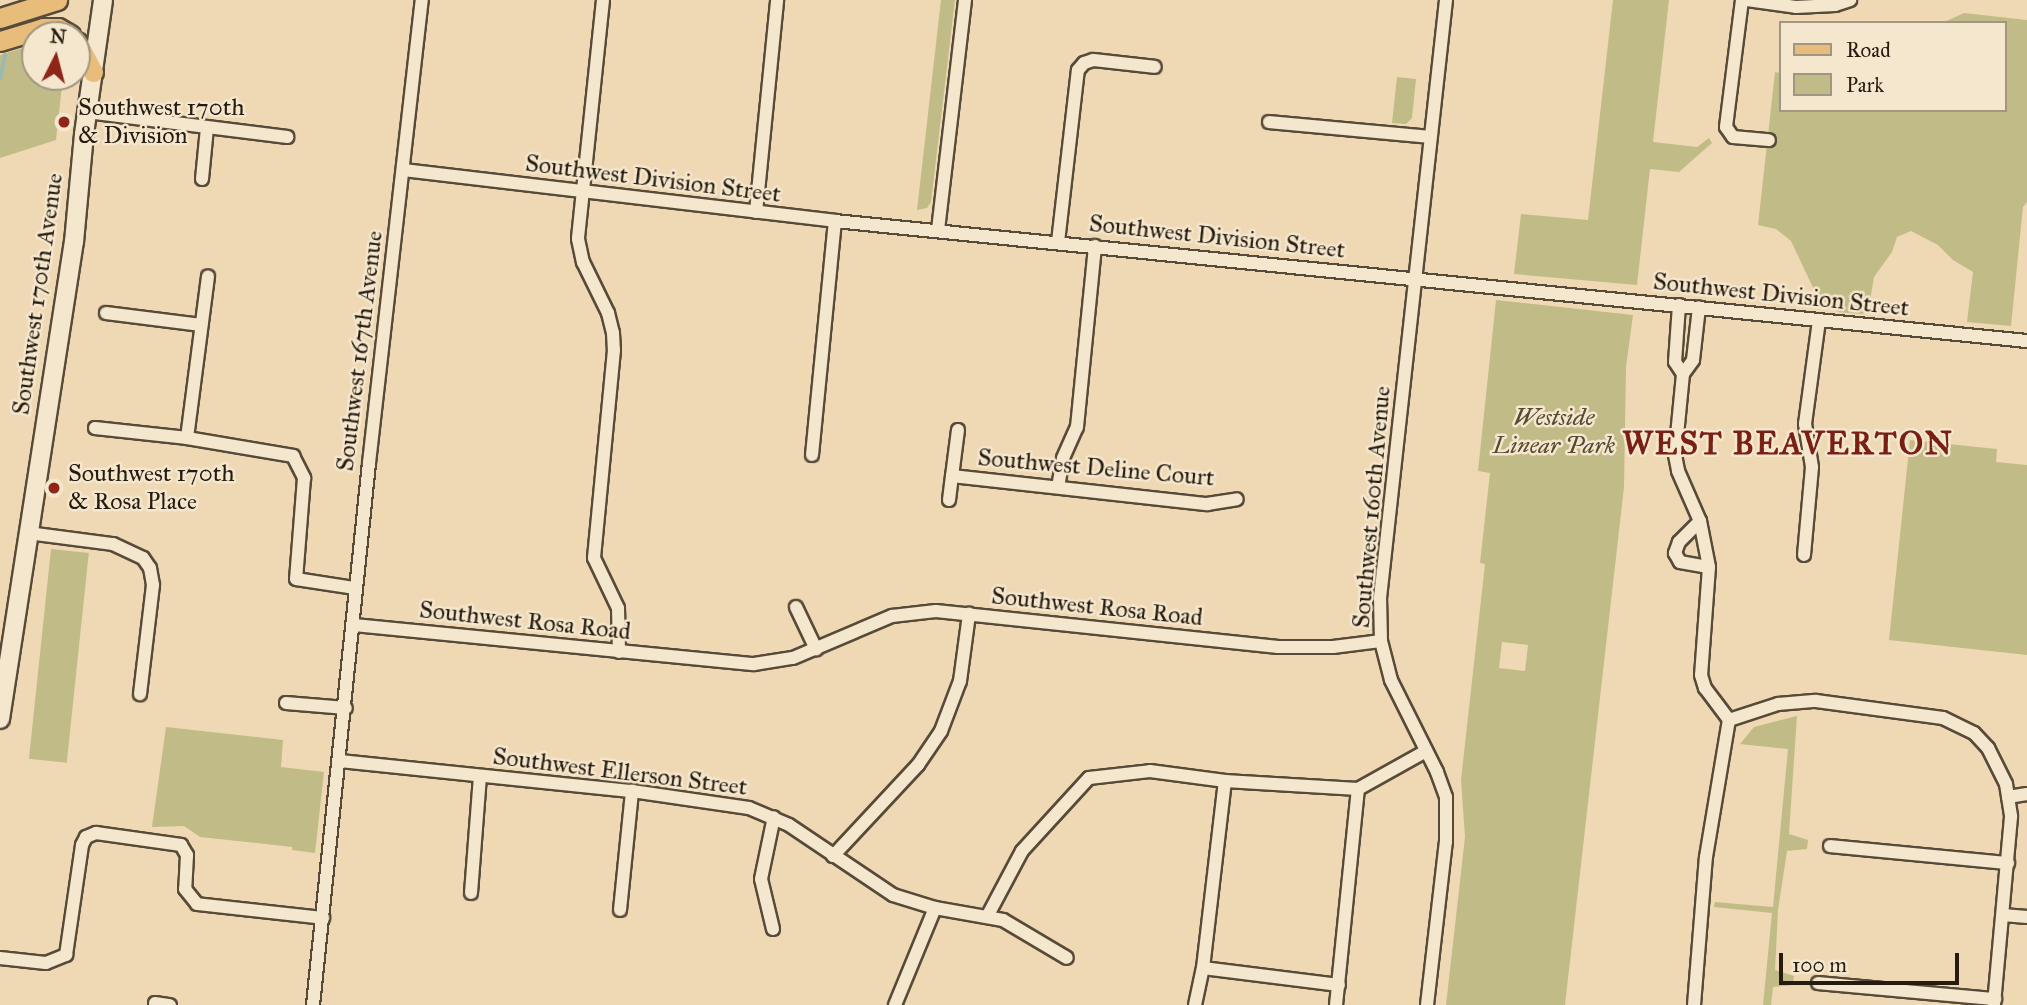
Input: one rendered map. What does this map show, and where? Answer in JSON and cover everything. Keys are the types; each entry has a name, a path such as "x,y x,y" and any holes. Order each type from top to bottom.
{"main road":[{"path":"0,18 57,0"},
{"name":"Southwest 170th Avenue","path":"0,719 76,227 103,0"},
{"path":"0,41 21,35"},
{"path":"91,68 93,72"}],"street":[{"name":"Southwest 167th Avenue","path":"313,1005 346,708 355,588 422,0"},
{"path":"603,0 578,239 583,262 608,313 613,332 614,350 593,551 598,572 618,608 619,652"},
{"path":"756,212 777,0"},
{"path":"938,230 965,0"},
{"name":"Southwest 160th Avenue","path":"1427,1005 1446,842 1447,810 1442,782 1396,694 1381,641 1380,598 1446,0"},
{"path":"1769,140 1728,134 1726,119 1744,0 1796,7 1835,5 1850,0"},
{"path":"1058,242 1077,75 1081,65 1093,60 1155,66"},
{"path":"88,112 288,137"},
{"path":"1269,122 1430,137"},
{"path":"202,179 207,128"},
{"name":"Southwest Division Street","path":"402,170 835,221 2027,341"},
{"path":"811,455 835,221"},
{"path":"1058,486 1063,458 1077,427 1095,246"},
{"path":"187,438 208,276"},
{"path":"1679,305 1675,362 1683,374"},
{"path":"1694,1005 1706,857 1729,720 1705,688 1701,675 1709,567 1700,521 1678,471 1675,455 1683,374 1693,360 1699,307"},
{"path":"106,313 201,324"},
{"path":"1804,555 1812,467 1805,425 1819,320"},
{"path":"95,428 187,438 293,456 304,478 296,579 355,588"},
{"name":"Southwest Deline Court","path":"949,500 958,430"},
{"name":"Southwest Deline Court","path":"952,476 1207,504 1237,499"},
{"path":"1700,521 1679,542 1675,553 1680,562 1709,567"},
{"path":"29,533 113,544 143,558 150,568 153,585 140,694"},
{"path":"796,607 816,649"},
{"name":"Southwest Rosa Road","path":"354,625 754,664 782,661 816,649 892,615 936,611 1278,647 1332,647 1381,641"},
{"path":"833,856 918,765 941,732 960,681 969,614"},
{"path":"1729,720 1779,704 1816,701 1943,718 1960,725 1982,740 2000,768 2008,797 2008,863 1994,1002 1818,983"},
{"path":"286,703 346,708"},
{"path":"988,915 1022,851 1089,778 1150,771 1225,780 1358,789 1426,751"},
{"name":"Southwest Ellerson Street","path":"340,761 723,802 774,817 893,895 936,908 988,915 1029,933 1067,958"},
{"path":"471,893 480,776"},
{"path":"1195,1005 1203,968 1225,780"},
{"path":"1336,1005 1358,789"},
{"path":"620,910 632,791"},
{"path":"2008,797 2027,794"},
{"path":"773,929 761,878 774,817"},
{"path":"0,958 46,963 67,955 82,845 90,832 169,841 184,846 187,855 185,889 189,899 205,905 323,918"},
{"path":"1830,846 2008,863"},
{"path":"895,1005 936,908"},
{"path":"2003,915 2027,917"},
{"path":"1203,968 1339,985"},
{"path":"155,1003 170,1005"}],"green space":[{"path":"941,0 955,0 931,202 927,208 917,210"},
{"path":"1613,0 1669,0 1653,142 1697,147 1709,138 1712,143 1679,172 1650,169 1637,285 1514,274 1521,214 1588,220"},
{"path":"1964,13 2027,20 2027,202 2023,207 2011,326 1967,322 1973,272 1953,260 1938,245 1911,231 1897,237 1892,252 1874,277 1868,312 1861,314 1838,312 1817,296 1791,241 1776,229 1758,225 1775,72 1778,73 1778,112 2006,112 2006,21 1946,21"},
{"path":"21,48 21,91 61,91 56,140 0,158 0,55"},
{"path":"1397,77 1416,79 1412,118 1406,124 1392,123"},
{"name":"Westside Linear Park","path":"1496,300 1633,315 1626,367 1624,487 1565,1005 1446,1005 1465,837 1461,780 1485,564 1480,563 1490,473 1478,471","holes":["1502,642 1528,645 1525,671 1499,668"]},
{"path":"1910,440 1997,449 1996,462 2027,465 2027,655 1889,640"},
{"path":"51,549 89,553 67,763 29,759"},
{"path":"1797,716 1789,834 1808,840 1807,849 1787,851 1778,910 1775,970 1794,976 1793,985 1773,987 1771,1005 1763,1005 1772,913 1714,907 1715,902 1773,907 1788,749 1740,744 1754,727"},
{"path":"166,727 283,740 281,767 324,772 315,853 292,850 292,847 200,837 184,826 152,827"}],"waterway":[{"path":"0,79 5,56"}],"place":[{"name":"Southwest 170th & Division","path":"64,122"},
{"name":"Southwest 170th & Rosa Place","path":"54,488"}],"district":[{"name":"WEST BEAVERTON","path":"1788,444"}]}
